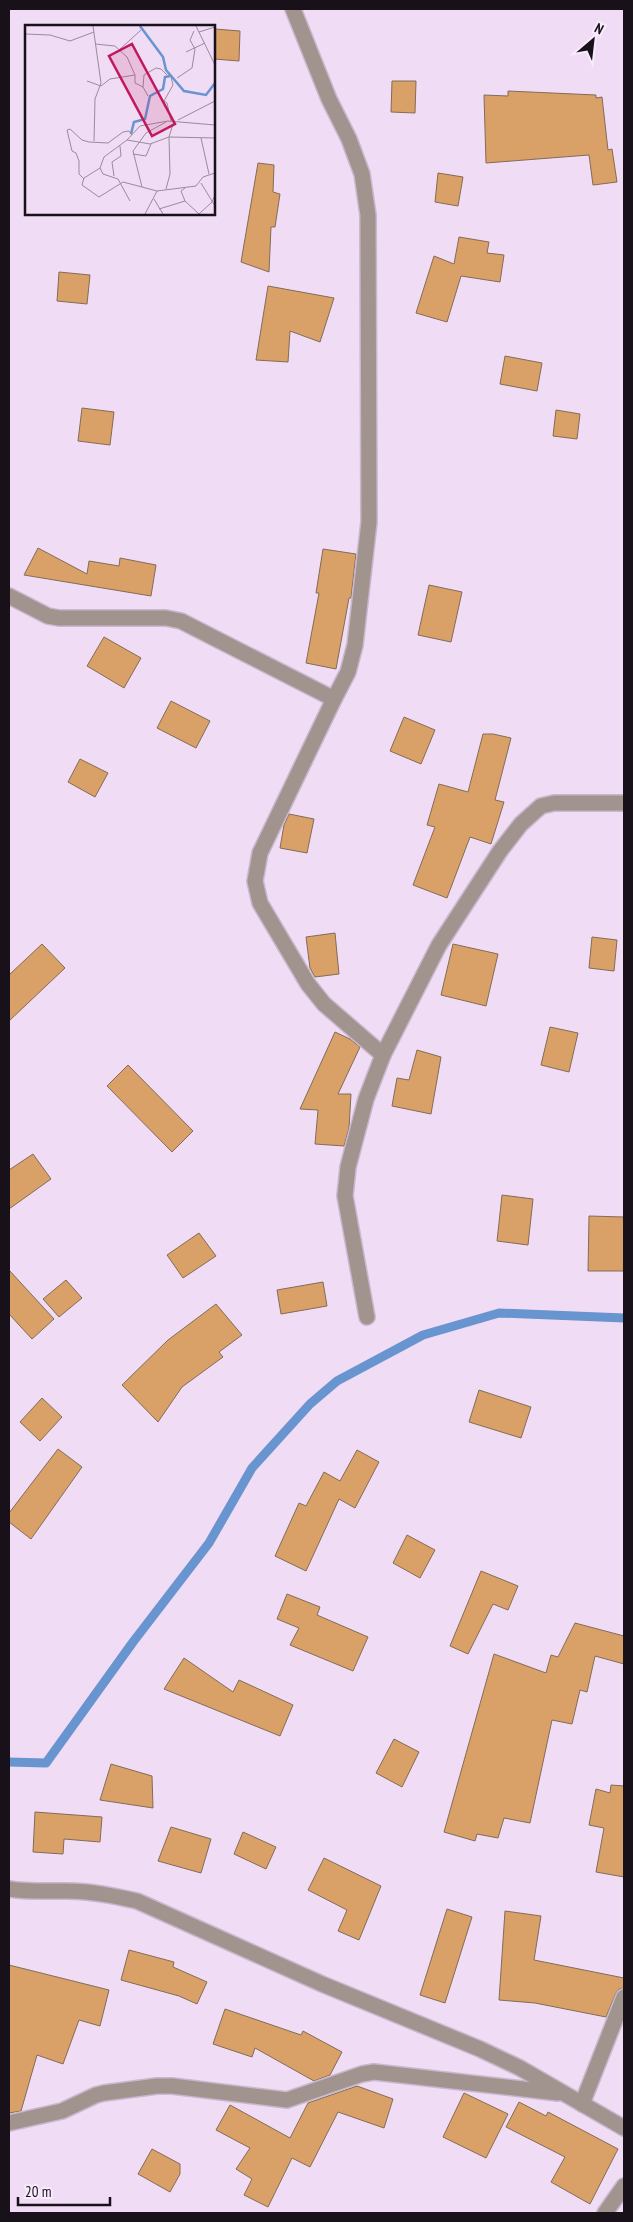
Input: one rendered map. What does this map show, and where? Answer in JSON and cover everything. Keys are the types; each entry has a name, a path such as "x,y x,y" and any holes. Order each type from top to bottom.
{"street":[{"path":"293,9 329,99 349,139 362,174 368,215 369,522 355,645 348,672 260,852 255,881 260,903 308,984 324,1004 383,1055"},
{"path":"9,596 48,616 59,618 166,618 181,621 334,699"},
{"path":"368,1317 345,1196 348,1167 366,1099 383,1055 439,945 500,851 521,824 541,806 554,803 624,803"},
{"path":"9,1889 30,1892 69,1891 111,1895 137,1901 322,1984 480,2049 520,2068 624,2128"},
{"path":"582,2104 624,1997"},
{"path":"9,2123 62,2111 104,2093 172,2086 287,2100 362,2074 374,2072 564,2093"},
{"path":"605,2213 624,2186"}],"building":[{"path":"215,29 240,31 239,61 215,59"},
{"path":"392,81 416,81 415,113 391,112"},
{"path":"508,91 596,95 596,98 602,97 608,150 612,149 617,182 593,185 589,155 486,163 484,95 508,96"},
{"path":"258,163 274,165 273,192 280,194 275,227 271,227 269,272 241,262"},
{"path":"438,173 463,177 458,206 435,202"},
{"path":"459,237 489,242 487,253 504,255 500,282 461,276 447,322 416,313 434,256 454,264"},
{"path":"59,272 90,275 87,304 57,301"},
{"path":"268,286 334,298 320,342 290,331 288,362 256,360"},
{"path":"505,356 542,363 537,391 500,384"},
{"path":"82,408 114,412 110,445 78,441"},
{"path":"556,410 580,414 577,439 553,436"},
{"path":"38,548 87,574 89,561 119,566 120,558 156,565 151,596 24,575"},
{"path":"323,549 356,554 351,598 349,598 336,669 306,663 319,593 316,593"},
{"path":"429,585 462,592 451,642 418,635"},
{"path":"104,637 141,658 124,688 87,666"},
{"path":"171,701 210,721 196,748 157,728"},
{"path":"404,717 435,730 421,764 390,751"},
{"path":"483,734 511,738 495,800 504,802 491,844 470,837 447,898 413,885 435,827 427,825 439,784 468,792"},
{"path":"80,759 108,773 95,797 68,782"},
{"path":"289,814 314,819 307,853 280,848 284,825"},
{"path":"335,933 339,974 315,977 310,968 306,937"},
{"path":"592,937 617,940 614,971 589,968"},
{"path":"42,944 65,968 9,1021 9,975"},
{"path":"453,944 498,954 486,1006 441,995"},
{"path":"550,1027 578,1033 569,1072 541,1065"},
{"path":"335,1032 350,1039 360,1047 338,1094 351,1094 349,1128 344,1146 315,1144 318,1110 300,1109"},
{"path":"417,1050 441,1057 431,1114 392,1106 397,1078 409,1080"},
{"path":"128,1065 193,1131 172,1152 107,1086"},
{"path":"33,1154 51,1179 9,1209 9,1170"},
{"path":"502,1195 533,1199 528,1245 497,1241"},
{"path":"589,1216 624,1217 624,1271 588,1271"},
{"path":"199,1233 216,1256 183,1278 167,1255"},
{"path":"9,1270 54,1319 32,1339 9,1314"},
{"path":"66,1280 82,1298 59,1317 43,1299"},
{"path":"323,1282 327,1306 281,1314 277,1290"},
{"path":"216,1304 242,1335 219,1352 223,1357 182,1387 158,1422 122,1385 168,1340"},
{"path":"479,1390 531,1407 521,1438 469,1422"},
{"path":"42,1398 62,1417 40,1441 20,1422"},
{"path":"58,1449 82,1467 31,1539 9,1522 9,1513"},
{"path":"357,1450 379,1462 355,1508 339,1499 306,1571 275,1556 299,1503 306,1506 324,1472 340,1481"},
{"path":"407,1535 435,1550 420,1578 393,1563"},
{"path":"481,1571 518,1586 508,1610 493,1604 468,1654 450,1646"},
{"path":"287,1594 320,1607 317,1615 368,1637 353,1671 290,1645 299,1628 277,1619"},
{"path":"575,1623 624,1636 624,1664 595,1656 587,1692 580,1690 572,1724 552,1720 530,1823 504,1818 498,1838 477,1834 475,1841 444,1832 494,1654 546,1673 551,1655 558,1657"},
{"path":"184,1658 233,1692 239,1680 293,1705 280,1736 164,1689"},
{"path":"394,1739 419,1752 402,1787 376,1773"},
{"path":"111,1764 152,1776 153,1808 100,1800"},
{"path":"611,1785 624,1786 624,1877 596,1872 604,1828 589,1825 596,1789 610,1793"},
{"path":"35,1812 102,1817 100,1842 64,1839 63,1854 33,1852"},
{"path":"171,1827 211,1839 201,1873 158,1861"},
{"path":"243,1832 276,1847 266,1869 234,1854"},
{"path":"324,1858 381,1886 359,1940 338,1931 347,1910 308,1890"},
{"path":"447,1909 472,1917 445,2003 420,1995"},
{"path":"505,1911 541,1916 534,1960 624,1978 624,1988 619,1989 616,1993 606,2017 535,2003 499,2000"},
{"path":"129,1950 174,1962 173,1967 207,1982 197,2004 179,1996 121,1980"},
{"path":"9,1965 109,1990 100,2026 79,2020 63,2064 37,2055 21,2111 9,2113"},
{"path":"225,2009 301,2035 303,2031 342,2052 330,2075 314,2081 255,2048 252,2057 213,2044"},
{"path":"357,2086 393,2099 384,2128 338,2112 310,2167 292,2158 268,2207 244,2195 252,2179 236,2169 250,2148 216,2130 230,2105 290,2138 308,2103"},
{"path":"464,2093 508,2114 486,2158 443,2137"},
{"path":"519,2102 546,2116 548,2112 618,2149 590,2204 551,2182 565,2157 506,2127"},
{"path":"152,2149 180,2164 180,2174 170,2192 138,2174"}],"waterway":[{"path":"9,1762 46,1763 133,1642 209,1543 252,1468 310,1404 337,1381 423,1335 499,1313 624,1318"}]}
